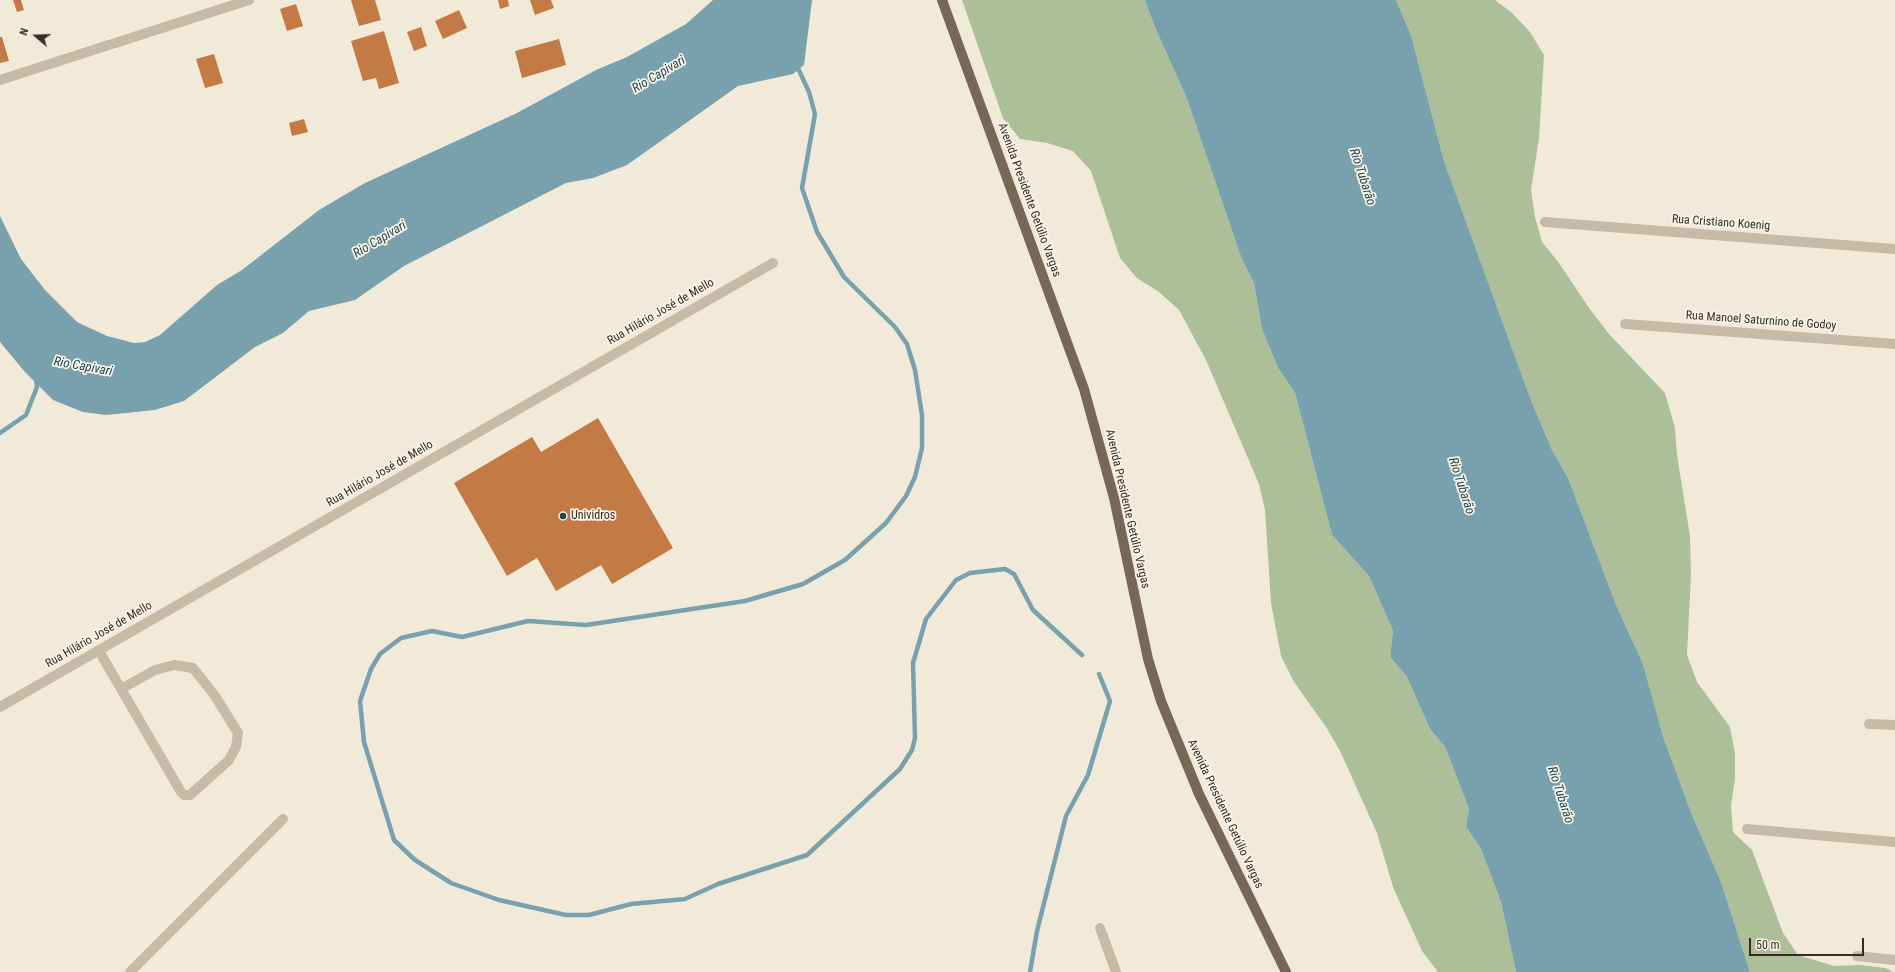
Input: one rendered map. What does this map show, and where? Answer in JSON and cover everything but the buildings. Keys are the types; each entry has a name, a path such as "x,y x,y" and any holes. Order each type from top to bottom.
{"main road":[{"name":"Avenida Presidente Getúlio Vargas","path":"942,0 1084,389 1114,498 1148,659 1161,701 1199,794 1286,972"}],"street":[{"path":"0,80 249,0"},
{"name":"Rua Cristiano Koenig","path":"1545,222 1895,249"},
{"name":"Rua Hilário José de Mello","path":"0,707 773,263"},
{"name":"Rua Manoel Saturnino de Godoy","path":"1625,324 1895,344"},
{"path":"99,651 121,689 184,795 190,795 229,760 236,746 238,733 215,696 193,668 174,665 155,670 121,689"},
{"path":"1869,724 1895,725"},
{"path":"130,972 284,819"},
{"path":"1747,829 1895,842"},
{"path":"1100,928 1116,972"},
{"path":"1857,956 1895,960"}],"green space":[{"path":"962,0 1145,0 1154,25 1187,99 1241,257 1254,283 1262,329 1278,368 1295,393 1332,535 1369,576 1393,631 1390,657 1407,677 1430,729 1445,747 1469,809 1466,827 1481,849 1501,902 1516,972 1438,972 1422,951 1393,887 1377,833 1340,751 1326,727 1294,682 1281,656 1271,603 1265,510 1259,484 1206,360 1179,310 1159,292 1137,278 1120,258 1091,171 1073,151 1047,143 1020,139 1003,118"},
{"path":"1396,0 1495,0 1511,12 1530,32 1544,55 1539,138 1531,190 1535,217 1542,242 1559,263 1589,308 1609,334 1665,393 1675,428 1677,455 1690,536 1691,574 1687,655 1697,682 1730,727 1735,754 1735,779 1731,805 1733,832 1752,850 1783,933 1798,955 1834,966 1860,965 1886,968 1893,972 1750,972 1721,882 1690,810 1663,736 1643,664 1617,607 1568,478 1551,448 1529,395 1444,161 1411,35"}],"water":[{"name":"Rio Capivari","path":"713,0 812,0 804,65 793,74 738,86 627,165 593,178 566,183 404,266 355,300 309,311 283,333 255,347 184,401 155,410 106,415 83,412 53,400 25,372 0,342 0,216 21,259 45,290 77,322 107,336 134,343 145,342 160,335 217,285 242,270 319,210 365,183 517,113 596,70 627,57 686,24"},
{"name":"Rio Tubarão","path":"1145,0 1396,0 1411,35 1444,161 1529,395 1551,448 1568,478 1617,607 1643,664 1663,736 1690,810 1721,882 1750,972 1516,972 1501,902 1481,849 1466,827 1469,809 1445,747 1430,729 1407,677 1390,657 1393,631 1369,576 1332,535 1295,393 1278,368 1262,329 1254,283 1241,257 1187,99 1154,25"}],"waterway":[{"path":"796,64 809,92 815,114 802,188 817,232 844,277 895,327 907,344 915,370 922,415 922,448 915,477 906,496 886,523 845,560 803,584 745,601 586,625 528,621 462,637 432,631 401,638 380,654 371,669 360,701 364,742 394,840 415,860 451,883 499,900 566,915 589,915 631,904 685,899 718,884 807,855 900,769 912,750 915,738 913,663 926,619 956,580 970,573 1005,569 1014,574 1033,610 1082,655"},
{"path":"0,433 26,415 37,387 36,378"},
{"path":"1030,972 1037,931 1066,816 1088,775 1110,701 1099,674"}],"place":[{"name":"Unividros","path":"563,516"}]}
